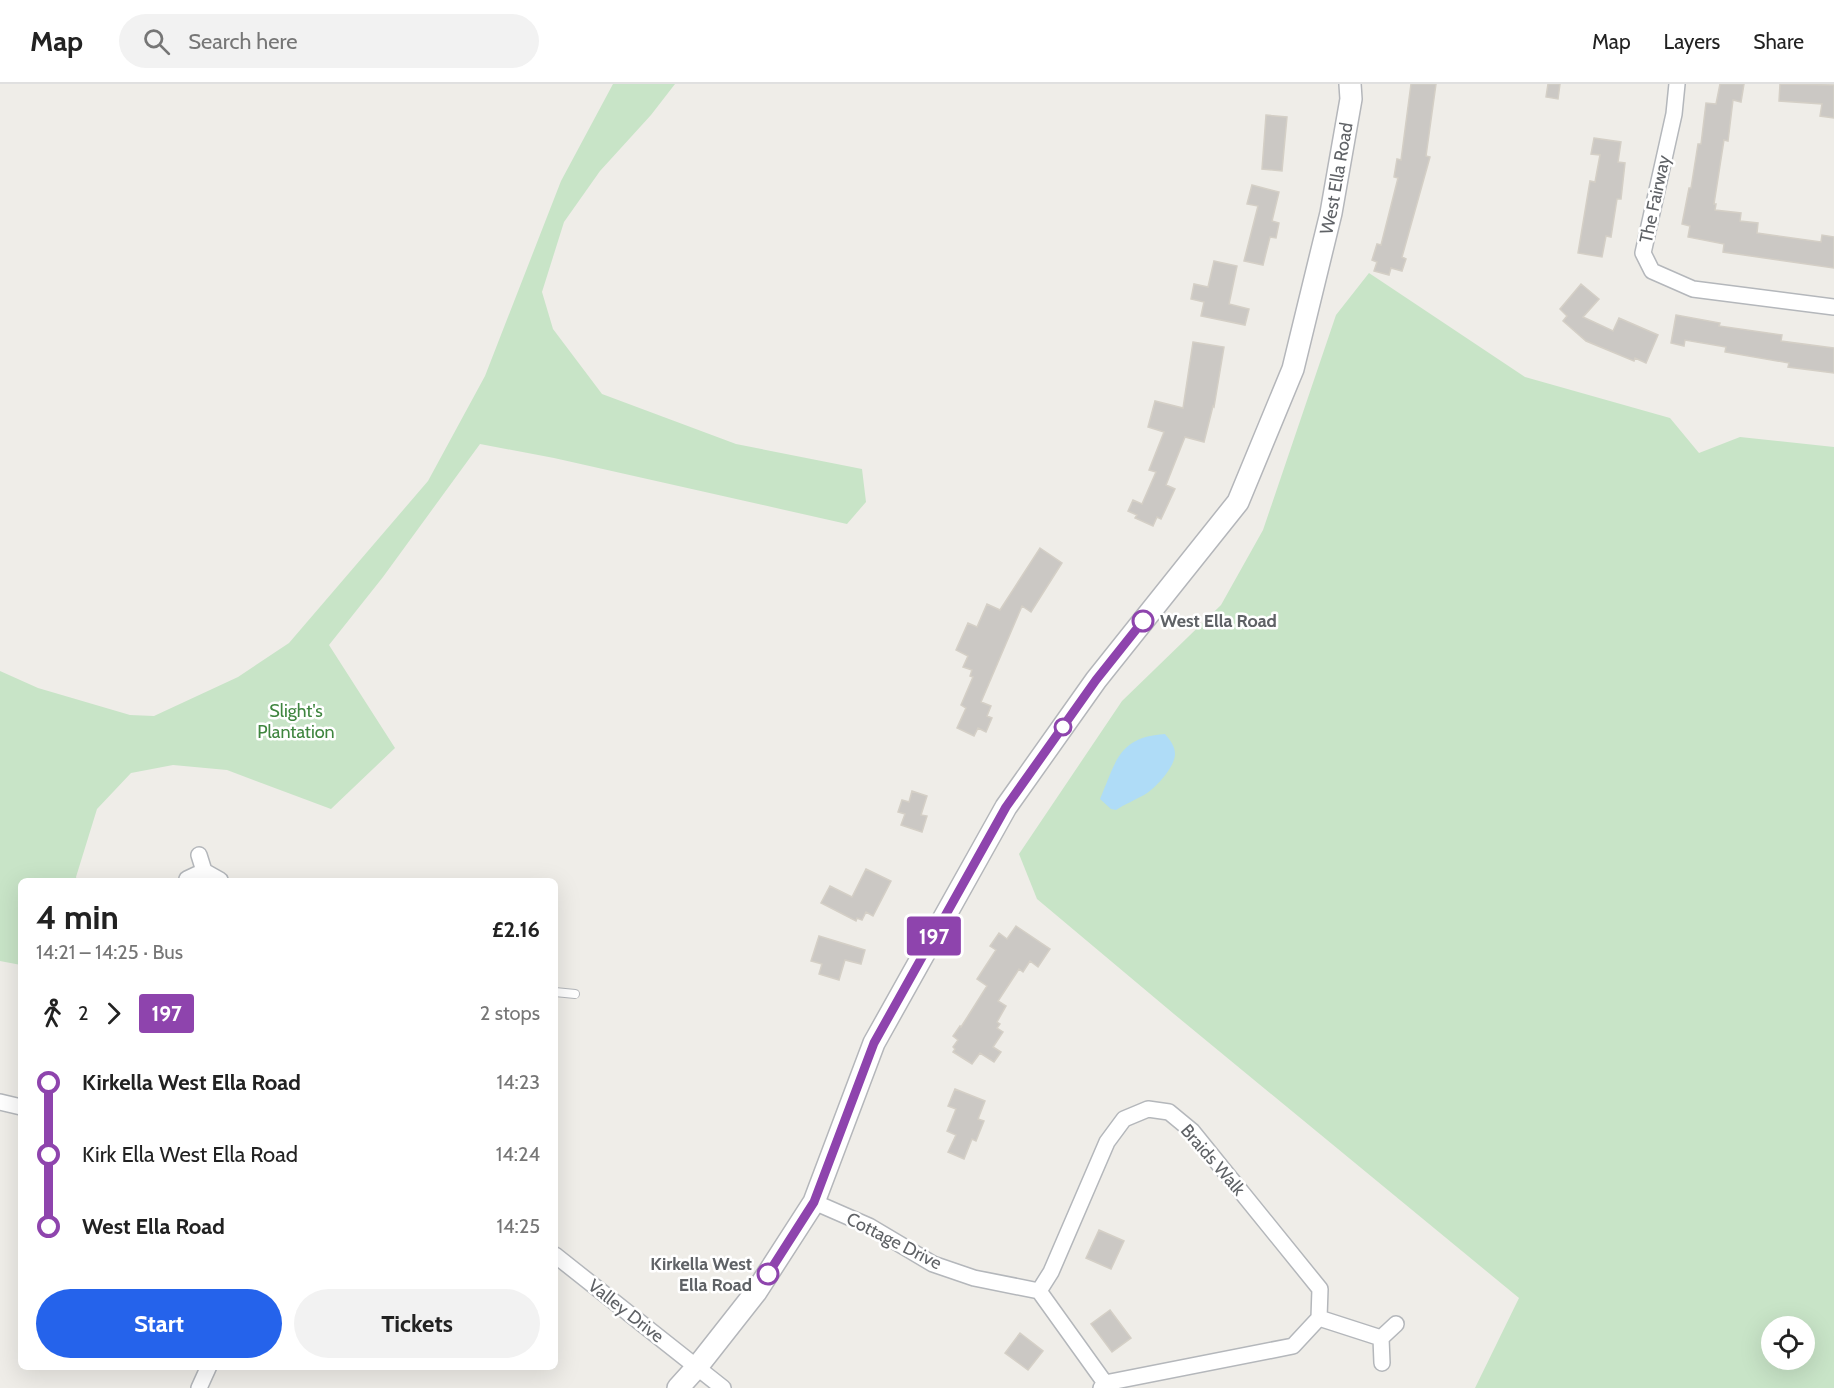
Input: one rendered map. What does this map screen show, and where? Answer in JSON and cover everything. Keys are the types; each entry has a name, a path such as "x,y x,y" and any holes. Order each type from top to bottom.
{"street":[{"name":"West Ella Road","path":"678,1388 756,1292 814,1202 874,1043 1006,807 1096,680 1238,502 1293,369 1331,213 1351,99 1350,84"},
{"name":"The Fairway","path":"1677,84 1674,114 1643,253 1652,271 1693,289 1834,307"},
{"path":"199,855 204,872 216,878"},
{"path":"189,878 204,872"},
{"path":"0,1102 18,1106"},
{"name":"Braids Walk","path":"1040,1291 1052,1272 1107,1142 1124,1119 1148,1109 1169,1112 1192,1131 1320,1289 1319,1318"},
{"name":"Cottage Drive","path":"814,1202 869,1226 933,1264 974,1278 1040,1291"},
{"name":"Valley Drive","path":"558,1258 723,1388"},
{"path":"1040,1291 1103,1385 1293,1346 1319,1318 1381,1338"},
{"path":"1381,1338 1396,1324"},
{"path":"1381,1338 1383,1363"},
{"path":"199,1388 207,1370"}],"lane":[{"path":"558,992 575,994"}],"green space":[{"name":"Slight's Plantation","path":"613,84 675,84 651,115 600,171 564,222 542,292 553,329 602,394 736,444 862,469 866,502 847,524 554,458 480,444 383,577 329,645 395,748 331,809 227,770 173,765 131,773 97,809 76,878 18,878 18,964 0,961 0,671 38,688 130,715 154,716 238,677 289,643 428,481 485,376 561,181"},
{"path":"1369,273 1525,377 1670,418 1699,453 1740,437 1834,447 1834,1388 1475,1388 1519,1298 1037,899 1019,854 1122,701 1221,605 1263,530 1336,315"}],"water":[{"path":"1165,734 1175,751 1168,771 1148,792 1116,810 1111,809 1100,799 1121,754 1137,740"}],"building":[{"path":"1411,84 1436,84 1426,156 1430,157 1402,257 1406,259 1402,271 1391,268 1389,275 1374,271 1377,262 1372,260 1377,244 1381,245 1398,178 1394,177 1397,159 1401,160"},
{"path":"1548,84 1560,84 1558,99 1546,97"},
{"path":"1720,84 1744,84 1741,102 1733,100 1728,141 1724,140 1715,210 1741,213 1740,221 1758,223 1757,233 1821,242 1822,235 1834,237 1834,268 1723,252 1724,244 1688,237 1690,226 1682,224 1698,144 1701,144 1706,103 1716,104"},
{"path":"1780,84 1834,85 1834,118 1820,116 1822,104 1779,101"},
{"path":"1266,115 1287,117 1282,171 1262,169"},
{"path":"1594,138 1621,142 1618,162 1625,163 1621,199 1617,199 1611,237 1606,236 1602,257 1578,253 1590,181 1595,182 1600,155 1591,154"},
{"path":"1252,185 1279,192 1272,221 1279,223 1276,238 1270,237 1263,265 1244,261 1258,206 1247,204"},
{"path":"1214,261 1237,266 1229,304 1249,309 1245,325 1201,316 1204,302 1191,299 1194,284 1208,287"},
{"path":"1581,284 1599,299 1583,317 1613,331 1619,318 1658,335 1646,363 1635,358 1634,361 1586,341 1563,321 1567,316 1560,309"},
{"path":"1676,315 1720,323 1719,326 1782,335 1781,341 1834,348 1834,373 1788,367 1789,363 1725,352 1726,347 1685,340 1684,346 1671,343"},
{"path":"1193,342 1224,347 1214,407 1204,442 1185,437 1166,485 1175,489 1161,519 1157,517 1153,526 1135,518 1137,515 1128,511 1133,500 1142,504 1156,472 1149,470 1164,432 1148,427 1155,401 1183,408"},
{"path":"1040,548 1062,563 1031,612 1022,606 981,702 991,706 987,716 992,718 986,732 978,728 974,736 957,728 966,708 961,705 973,677 970,676 972,670 963,667 968,656 956,650 968,623 977,627 987,604 1000,610"},
{"path":"912,791 927,796 921,815 927,816 922,832 901,825 905,814 898,812 902,800 909,802"},
{"path":"866,869 891,881 873,916 866,912 862,920 857,918 856,921 821,903 830,886 852,897"},
{"path":"1016,926 1050,949 1038,967 1030,961 1023,972 1019,969 998,1001 1006,1006 997,1022 1000,1024 997,1028 1003,1032 993,1047 1001,1052 994,1062 980,1053 972,1064 953,1052 955,1049 953,1047 958,1040 953,1036 987,986 977,979 996,950 990,946 999,933 1007,939"},
{"path":"819,936 865,950 861,964 845,960 839,980 819,974 822,964 811,961"},
{"path":"955,1089 985,1101 978,1119 984,1121 976,1141 972,1139 964,1159 948,1152 956,1135 947,1131 956,1109 948,1106"},
{"path":"1099,1230 1124,1241 1111,1269 1086,1258"},
{"path":"1110,1310 1131,1338 1112,1352 1091,1324"},
{"path":"1020,1333 1043,1351 1028,1370 1005,1353"}],"bus line":[{"name":"197","path":"768,1274 814,1202 874,1043 1006,807 1096,680 1143,621"}],"place":[{"name":"West Ella Road","path":"1143,621"},
{"name":"Kirkella West Ella Road","path":"768,1274"}]}
